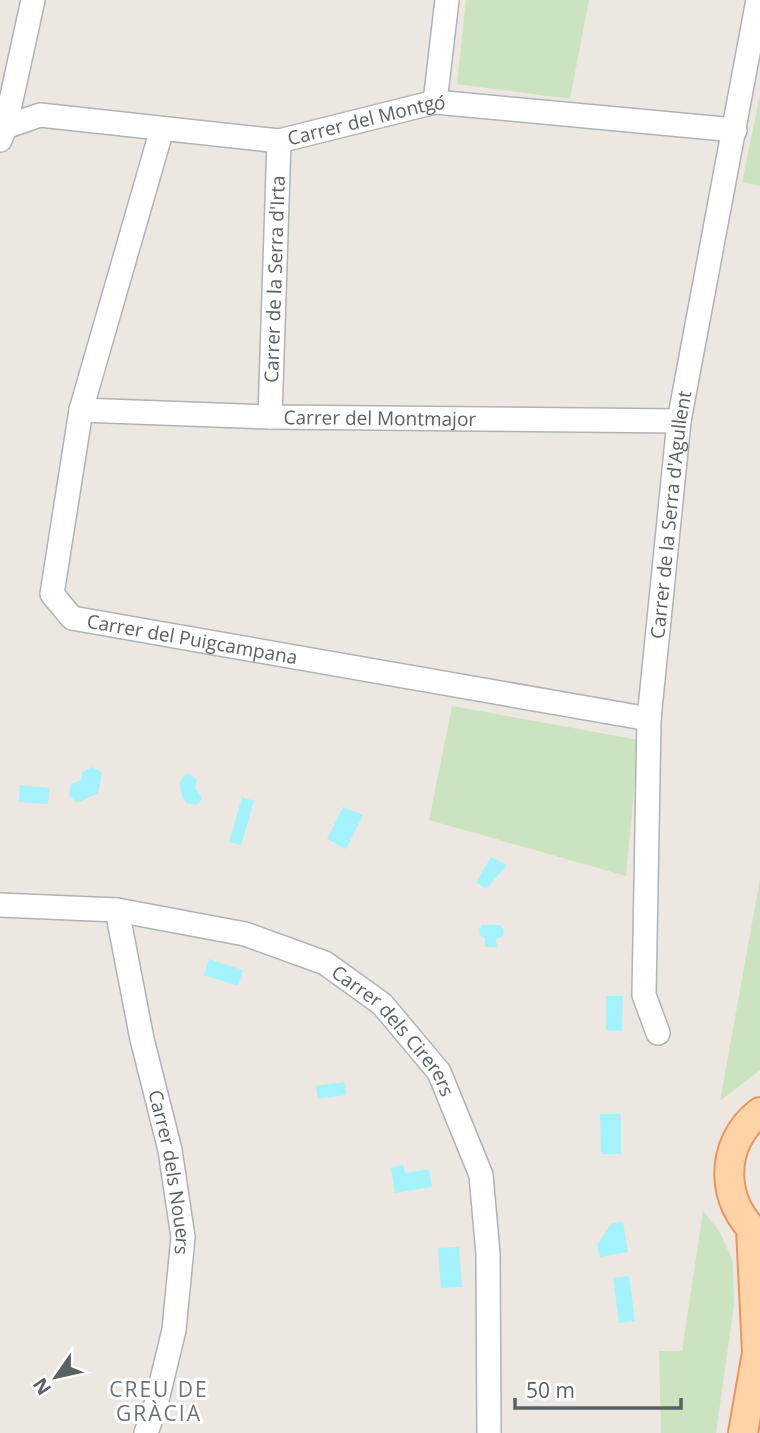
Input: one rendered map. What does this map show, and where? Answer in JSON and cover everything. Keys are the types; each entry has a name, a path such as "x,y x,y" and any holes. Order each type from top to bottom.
{"main road":[{"path":"743,1433 758,1350 755,1232 737,1209 729,1186 729,1163 736,1140 749,1120 760,1112"}],"street":[{"path":"2,132 33,0"},
{"path":"435,102 447,0"},
{"name":"Carrer de la Serra d'Agullent","path":"659,1033 644,995 649,719 679,421 758,0"},
{"name":"Carrer del Montgó","path":"2,132 40,115 279,141 435,102 735,130"},
{"name":"Carrer del Puigcampana","path":"162,129 81,411 52,594 72,618 649,719"},
{"name":"Carrer de la Serra d'Irta","path":"270,417 279,141"},
{"name":"Carrer del Montmajor","path":"81,411 270,417 679,421"},
{"name":"Carrer dels Cirerers","path":"0,905 117,910 245,934 325,963 382,1004 439,1072 481,1175 488,1254 489,1433"},
{"name":"Carrer dels Nouers","path":"117,910 142,1039 170,1150 183,1237 174,1329 156,1404 146,1433"}],"green space":[{"path":"466,0 589,0 570,99 457,84"},
{"path":"760,95 760,186 742,182"},
{"path":"452,706 639,740 626,876 429,820"},
{"path":"760,879 760,1070 720,1101"},
{"path":"703,1211 720,1232 733,1262 734,1305 716,1433 661,1433 659,1351 682,1351"}],"water":[{"path":"93,767 102,773 98,793 77,803 69,795 71,784 81,780 82,772"},
{"path":"186,774 197,780 195,787 202,799 197,805 186,803 182,795 180,784"},
{"path":"20,785 49,788 48,804 19,802"},
{"path":"242,797 254,801 241,845 229,842"},
{"path":"343,807 363,815 346,849 327,839"},
{"path":"491,857 507,865 486,889 476,882"},
{"path":"482,925 500,925 504,930 503,936 496,939 497,947 485,947 485,938 480,935 479,930"},
{"path":"209,959 243,970 238,986 204,975"},
{"path":"606,996 623,996 622,1031 606,1030"},
{"path":"344,1082 346,1095 318,1099 316,1086"},
{"path":"600,1114 621,1114 621,1154 601,1154"},
{"path":"403,1165 405,1173 429,1169 432,1187 395,1193 391,1167"},
{"path":"623,1222 628,1252 600,1257 597,1245 612,1223"},
{"path":"459,1247 462,1287 441,1288 438,1248"},
{"path":"629,1276 635,1321 619,1323 613,1278"}],"district":[{"name":"CREU DE GRÀCIA","path":"159,1402"}]}
